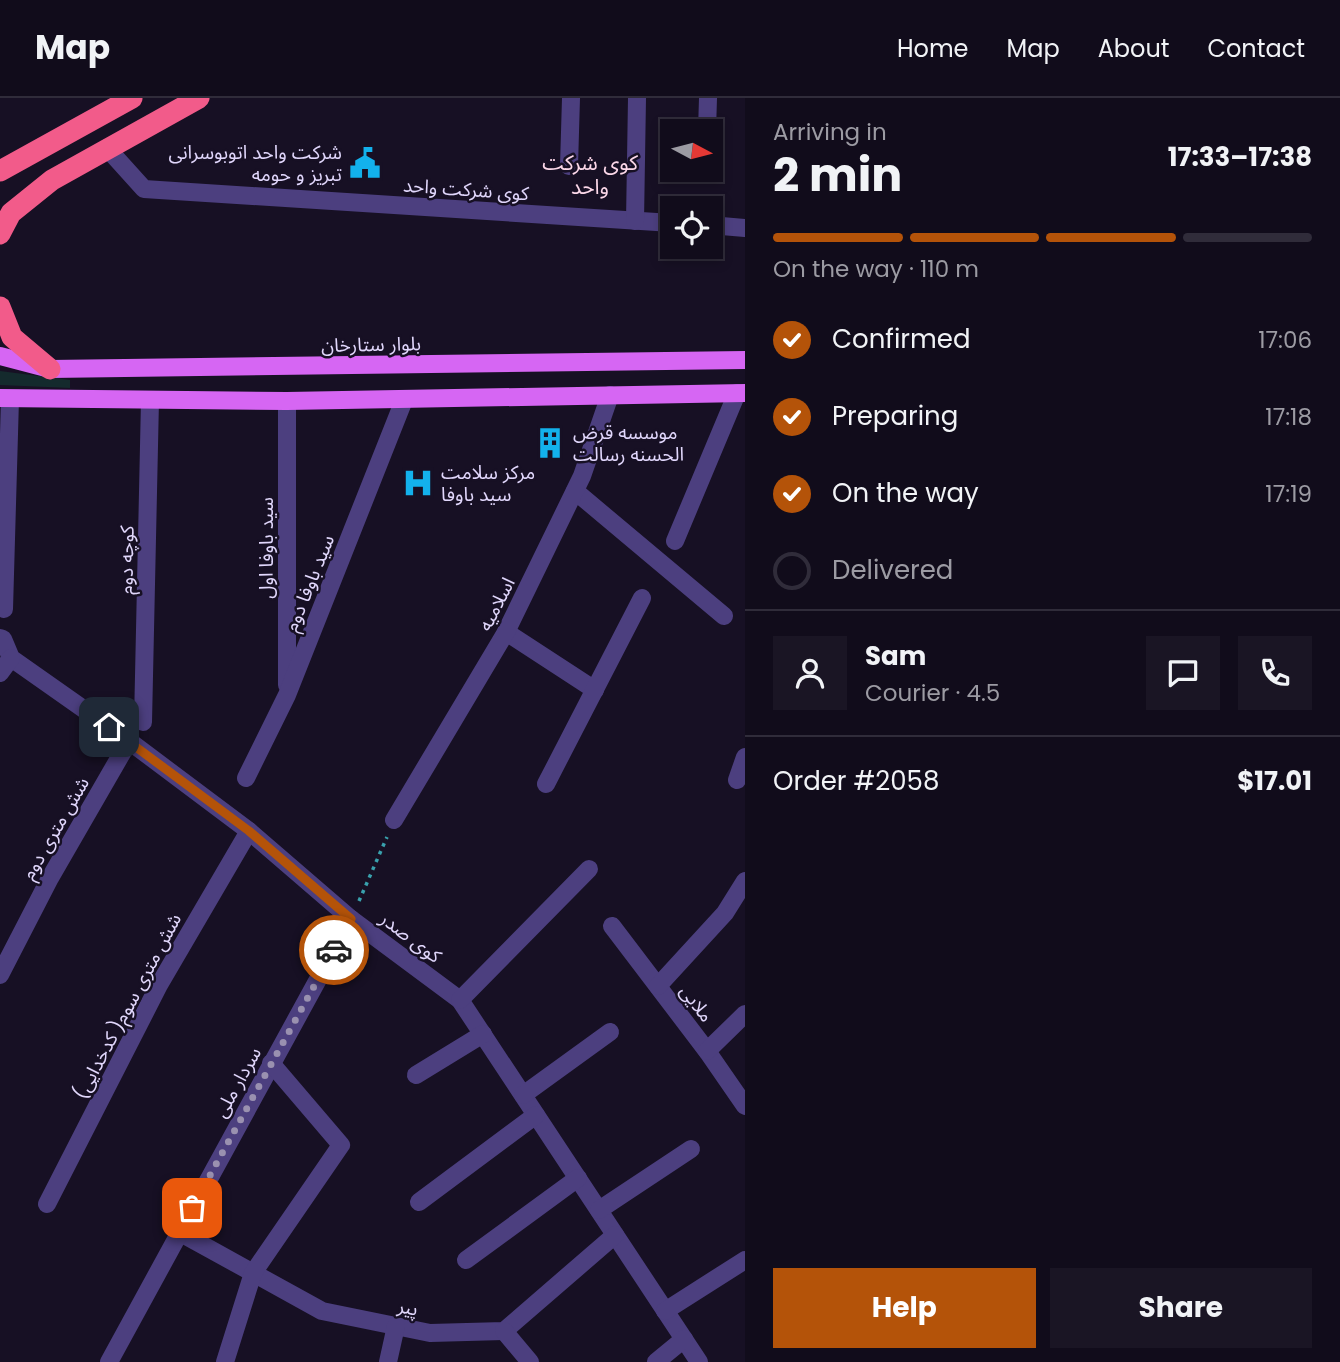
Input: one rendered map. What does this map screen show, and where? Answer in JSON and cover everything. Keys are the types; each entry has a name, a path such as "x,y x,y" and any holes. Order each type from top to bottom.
{"highway":[{"path":"0,172 132,98"},
{"path":"0,234 11,213 42,188 107,148 199,98"},
{"path":"0,307 12,337 50,369"}],"main road":[{"name":"بلوار ستارخان","path":"0,356 50,369 745,360"},
{"path":"5,398 287,401 741,393"}],"street":[{"path":"569,166 571,98"},
{"path":"635,220 637,98"},
{"path":"707,119 708,98"},
{"name":"کوی شرکت واحد","path":"107,148 144,189 660,222"},
{"path":"723,226 745,228"},
{"path":"675,541 741,393"},
{"name":"اسلامیه","path":"394,820 506,632 575,491 610,395"},
{"path":"4,609 5,398"},
{"name":"کوچه دوم","path":"144,722 150,400"},
{"name":"سید باوفا دوم","path":"246,779 286,695 404,400"},
{"name":"سید باوفا اول","path":"286,695 287,401"},
{"path":"575,491 724,616"},
{"path":"546,784 642,598"},
{"path":"506,632 595,690"},
{"name":"کوی صدر","path":"0,638 4,639 11,658 129,741 249,831 351,919 460,1000 699,1362"},
{"path":"0,673 11,658"},
{"name":"شش متری دوم","path":"0,975 50,878 129,741"},
{"path":"737,780 745,757"},
{"name":"(کدخدایی )شش متری سوم","path":"47,1204 159,985 249,831"},
{"path":"460,1000 589,869"},
{"path":"658,986 725,913 745,881"},
{"name":"سردار ملی","path":"109,1362 351,919"},
{"name":"ملایی","path":"612,926 707,1051 745,1106"},
{"path":"707,1051 745,1014"},
{"path":"523,1095 610,1032"},
{"path":"416,1075 483,1034"},
{"path":"225,1362 253,1273 341,1145 271,1063"},
{"path":"419,1202 536,1115"},
{"path":"598,1210 691,1149"},
{"path":"466,1260 578,1178"},
{"name":"پیر","path":"179,1232 322,1311 430,1333 504,1331"},
{"path":"530,1362 504,1331 615,1235"},
{"path":"665,1311 745,1260"},
{"path":"388,1362 396,1326"},
{"path":"656,1362 684,1339"}],"path":[{"path":"351,919 394,820"}],"green space":[{"path":"0,371 70,380 70,388 0,385"}],"way so far":[{"path":"192,1208 334,950"}],"place":[{"name":"شرکت واحد اتوبوسرانی تبریز و حومه","path":"365,163"},
{"name":"موسسه قرض الحسنه رسالت","path":"550,443"},
{"name":"مرکز سلامت سید باوفا","path":"418,483"}],"district":[{"name":"کوی شرکت واحد","path":"590,175"}],"route":[{"path":"109,727 249,831 351,919 334,950"}]}
